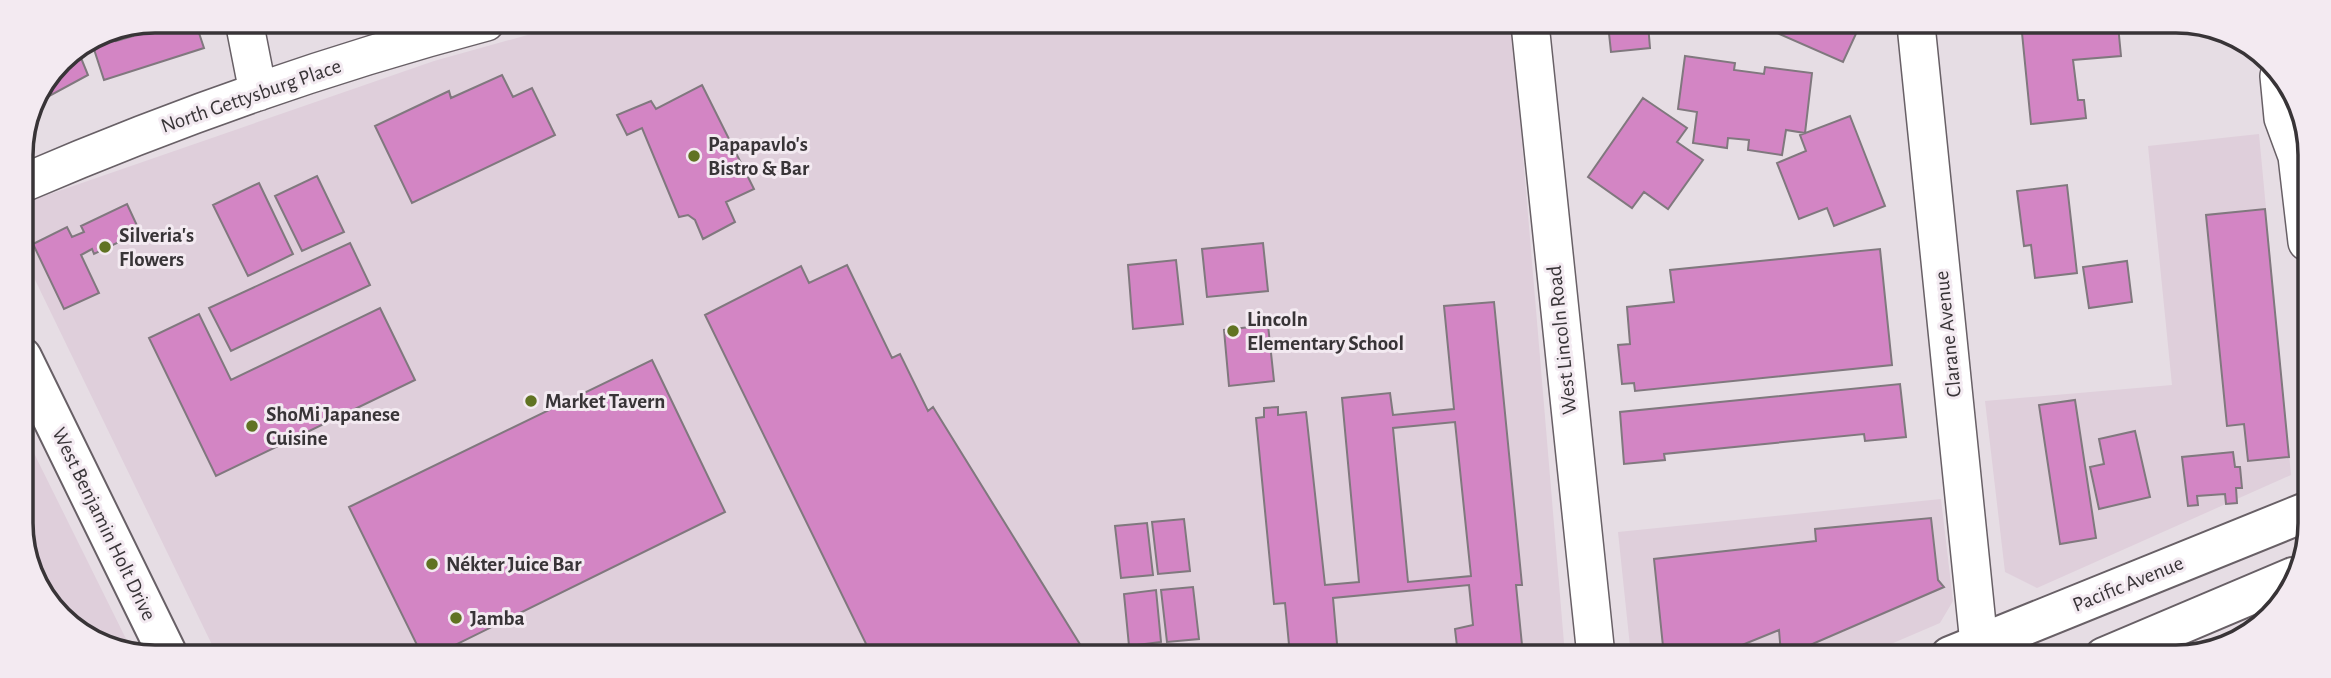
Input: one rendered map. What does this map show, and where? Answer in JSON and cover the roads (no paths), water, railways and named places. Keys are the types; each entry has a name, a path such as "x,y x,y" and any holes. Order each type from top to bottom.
{"main road":[{"name":"West Benjamin Holt Drive","path":"33,380 163,645"},
{"name":"Pacific Avenue","path":"1980,644 2298,515"},
{"path":"2135,644 2281,582"}],"street":[{"path":"246,33 258,92"},
{"name":"North Gettysburg Place","path":"34,179 163,126 258,92 449,33"},
{"name":"West Lincoln Road","path":"1531,33 1596,644"},
{"name":"Clarane Avenue","path":"1917,33 1965,644"},
{"path":"2281,94 2283,118 2298,165"}],"place":[{"name":"Papapavlo's Bistro & Bar","path":"694,156"},
{"name":"Silveria's Flowers","path":"105,247"},
{"name":"Lincoln Elementary School","path":"1233,331"},
{"name":"Market Tavern","path":"531,401"},
{"name":"ShoMi Japanese Cuisine","path":"252,426"},
{"name":"Nékter Juice Bar","path":"432,564"},
{"name":"Jamba","path":"456,618"}]}
